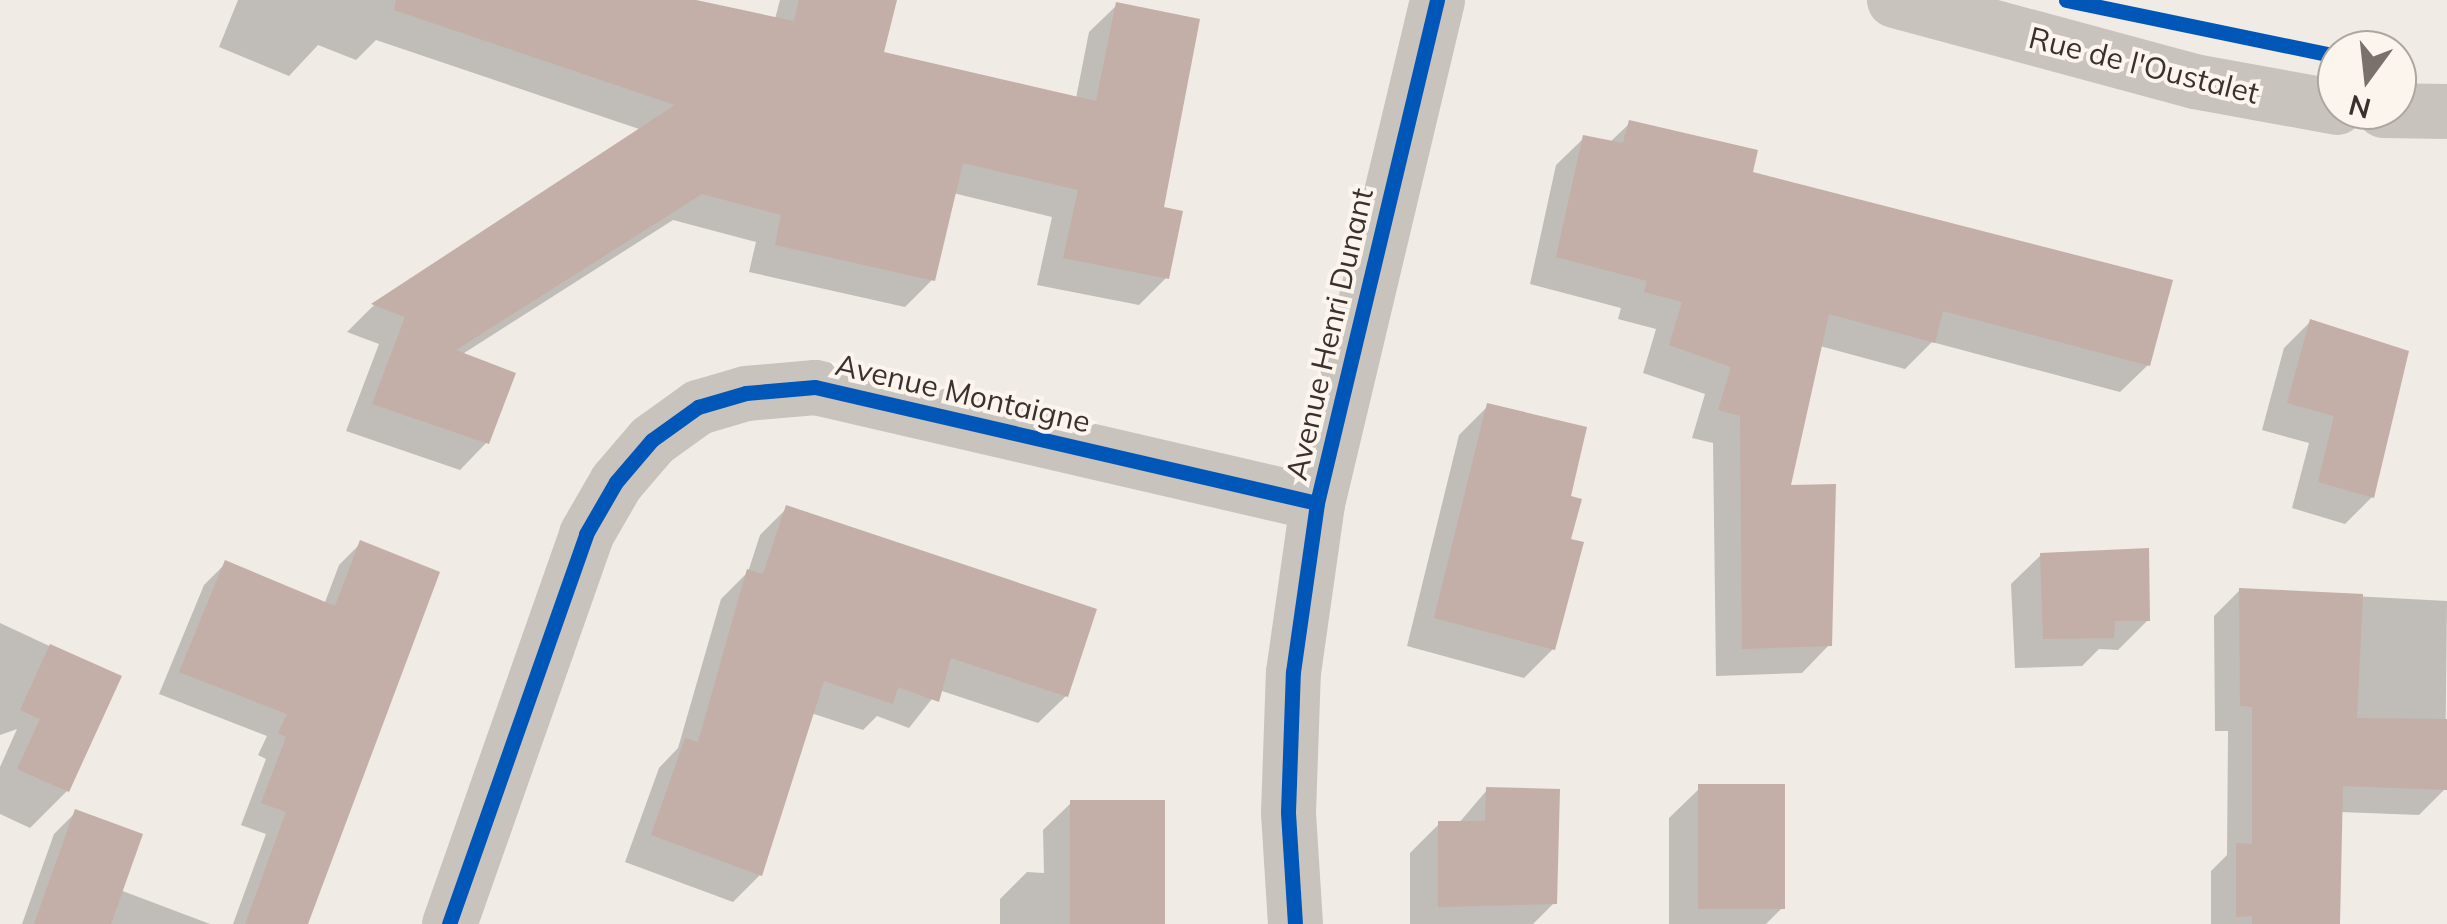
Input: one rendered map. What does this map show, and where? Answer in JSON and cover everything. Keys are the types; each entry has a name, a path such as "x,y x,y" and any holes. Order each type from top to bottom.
{"street":[{"name":"Avenue Henri Dunant","path":"1295,924 1288,812 1294,672 1318,503 1437,0"},
{"name":"Rue de l'Oustalet","path":"1894,0 2194,81 2317,103"},
{"path":"2417,111 2447,111"},
{"name":"Avenue Montaigne","path":"449,924 586,534 616,482 652,440 698,408 746,393 815,387 1318,503"}],"building":[{"path":"396,0 696,0 794,21 799,0 897,0 884,52 1096,101 1116,2 1200,19 1164,207 1183,211 1169,279 1063,258 1078,190 963,163 935,281 775,245 781,215 702,194 456,350 516,373 489,444 372,404 405,317 371,304 675,105 394,10"},
{"path":"1629,120 1758,150 1753,172 2173,280 2150,366 1943,311 1935,343 1829,314 1791,485 1836,484 1832,646 1742,649 1740,416 1718,410 1731,367 1669,345 1682,302 1644,292 1647,281 1556,257 1583,135 1623,143"},
{"path":"2310,319 2409,351 2374,498 2318,482 2334,416 2287,403"},
{"path":"1487,403 1587,427 1571,496 1582,499 1571,539 1584,542 1555,650 1434,618"},
{"path":"786,505 1097,609 1068,697 951,658 939,702 898,687 893,704 824,681 762,876 651,835 685,738 698,742 747,569 763,574"},
{"path":"360,540 440,572 308,924 245,924 286,812 261,803 286,737 278,733 287,714 179,672 225,560 335,606"},
{"path":"2149,548 2150,621 2115,621 2114,638 2043,639 2040,553"},
{"path":"2239,588 2363,594 2357,718 2447,719 2447,790 2343,786 2340,924 2252,924 2252,916 2236,917 2236,843 2252,844 2252,707 2240,706"},
{"path":"50,644 122,676 69,792 17,769 40,719 20,710"},
{"path":"1698,784 1785,784 1785,909 1698,909"},
{"path":"1486,787 1560,789 1557,904 1438,907 1438,821 1485,821"},
{"path":"1070,800 1165,800 1165,924 1070,924"},
{"path":"75,809 143,834 111,924 34,924"}],"cycle path":[{"path":"1295,924 1288,812 1293,672 1317,503 1437,0"},
{"path":"2066,0 2317,52"},
{"path":"449,924 586,534 616,482 652,440 698,407 746,393 815,387 1317,503"}]}
